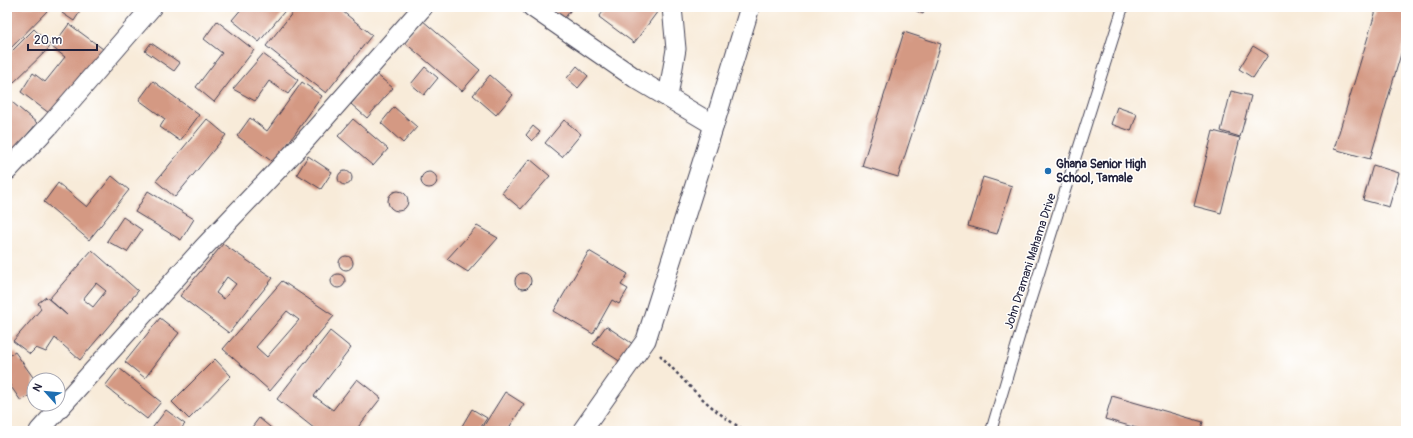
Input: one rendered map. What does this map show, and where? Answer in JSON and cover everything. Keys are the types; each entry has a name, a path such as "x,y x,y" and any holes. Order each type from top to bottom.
{"street":[{"path":"7,171 50,125 152,7"},
{"path":"39,431 203,248 307,139 423,7"},
{"path":"532,7 635,78 714,125"},
{"path":"668,97 676,49 672,7"},
{"path":"582,431 646,340 750,7"}],"lane":[{"name":"John Dramani Mahama Drive","path":"991,431 1123,7"}],"path":[{"path":"646,340 683,380 711,407 729,422 746,431"}],"building":[{"path":"7,7 51,7 7,52"},
{"path":"65,7 83,7 74,21 62,13"},
{"path":"243,7 288,7 259,42 232,20"},
{"path":"297,7 337,7 372,35 326,93 266,46"},
{"path":"549,7 573,7 564,19"},
{"path":"607,7 661,7 634,43 599,17"},
{"path":"908,7 926,7 923,14"},
{"path":"1377,7 1406,7 1406,37 1370,159 1334,149"},
{"path":"422,20 480,70 462,91 404,42"},
{"path":"217,21 254,50 214,102 196,87 222,53 204,39"},
{"path":"69,24 103,49 53,116 21,92 33,73 45,82 65,57 52,47"},
{"path":"34,29 51,46 9,87 7,86 7,56"},
{"path":"904,32 941,44 898,177 862,166"},
{"path":"151,43 180,63 174,71 145,51"},
{"path":"1253,46 1268,55 1253,78 1239,69"},
{"path":"263,54 298,80 288,94 269,81 255,101 233,89"},
{"path":"577,66 588,76 578,88 567,78"},
{"path":"425,67 438,78 424,95 411,84"},
{"path":"376,74 393,88 367,118 351,104"},
{"path":"490,75 513,95 496,115 473,95"},
{"path":"153,81 199,115 180,141 160,127 165,119 139,100"},
{"path":"302,82 322,96 274,163 237,136 250,118 267,131"},
{"path":"1231,91 1251,96 1240,137 1221,131"},
{"path":"7,98 37,123 7,159"},
{"path":"394,107 417,127 403,143 381,123"},
{"path":"1117,107 1137,114 1131,131 1111,124"},
{"path":"207,119 226,135 175,197 156,181"},
{"path":"353,119 388,149 373,166 338,136"},
{"path":"564,120 581,134 562,157 545,143"},
{"path":"533,126 540,132 532,141 526,135"},
{"path":"1213,131 1240,138 1221,213 1194,206"},
{"path":"308,156 332,172 321,189 297,174"},
{"path":"530,159 550,176 521,209 502,193"},
{"path":"1373,165 1399,173 1389,207 1363,200"},
{"path":"345,171 350,173 352,178 350,183 345,185 340,183 338,178 340,173"},
{"path":"426,172 432,172 437,177 435,186 432,188 426,188 421,183 421,177"},
{"path":"112,176 129,190 89,240 44,202 58,183 87,207"},
{"path":"983,177 1012,186 997,234 968,226"},
{"path":"148,191 194,219 181,240 135,212"},
{"path":"398,191 405,194 408,201 405,208 398,211 391,208 388,201 391,194"},
{"path":"123,217 142,230 127,252 107,241"},
{"path":"477,226 498,238 468,272 447,259"},
{"path":"223,244 273,278 229,333 180,296","holes":["227,277 236,284 224,299 216,293"]},
{"path":"92,250 138,291 80,360 55,338 46,352 36,348 30,354 13,341 41,309 38,303 46,297 67,315 49,299","holes":["96,283 106,291 93,307 83,299"]},
{"path":"589,251 628,274 621,285 628,289 619,304 612,300 593,334 554,311"},
{"path":"346,256 351,258 353,263 351,268 346,270 341,268 339,263 341,258"},
{"path":"523,273 529,275 531,281 529,287 523,289 517,287 515,281 517,275"},
{"path":"338,274 343,276 345,281 343,286 338,288 333,286 331,281 333,276"},
{"path":"282,281 334,316 270,391 223,349","holes":["287,311 299,320 267,357 256,347"]},
{"path":"160,318 179,333 145,378 125,362"},
{"path":"606,326 633,344 621,362 593,344"},
{"path":"330,331 351,348 314,396 333,410 357,379 381,398 355,431 313,431 315,429 277,399"},
{"path":"15,352 29,372 26,372 26,398 21,401 7,381 7,357"},
{"path":"215,359 231,376 189,419 172,402"},
{"path":"119,368 161,402 147,419 105,386"},
{"path":"505,392 524,404 507,431 489,431 483,427"},
{"path":"1112,396 1203,422 1200,431 1147,431 1105,419"},
{"path":"472,409 487,418 479,430 481,431 459,431"},
{"path":"166,410 185,424 179,431 150,431"},
{"path":"259,418 275,431 249,431"}],"place":[{"name":"Ghana Senior High School, Tamale","path":"1048,171"}]}
